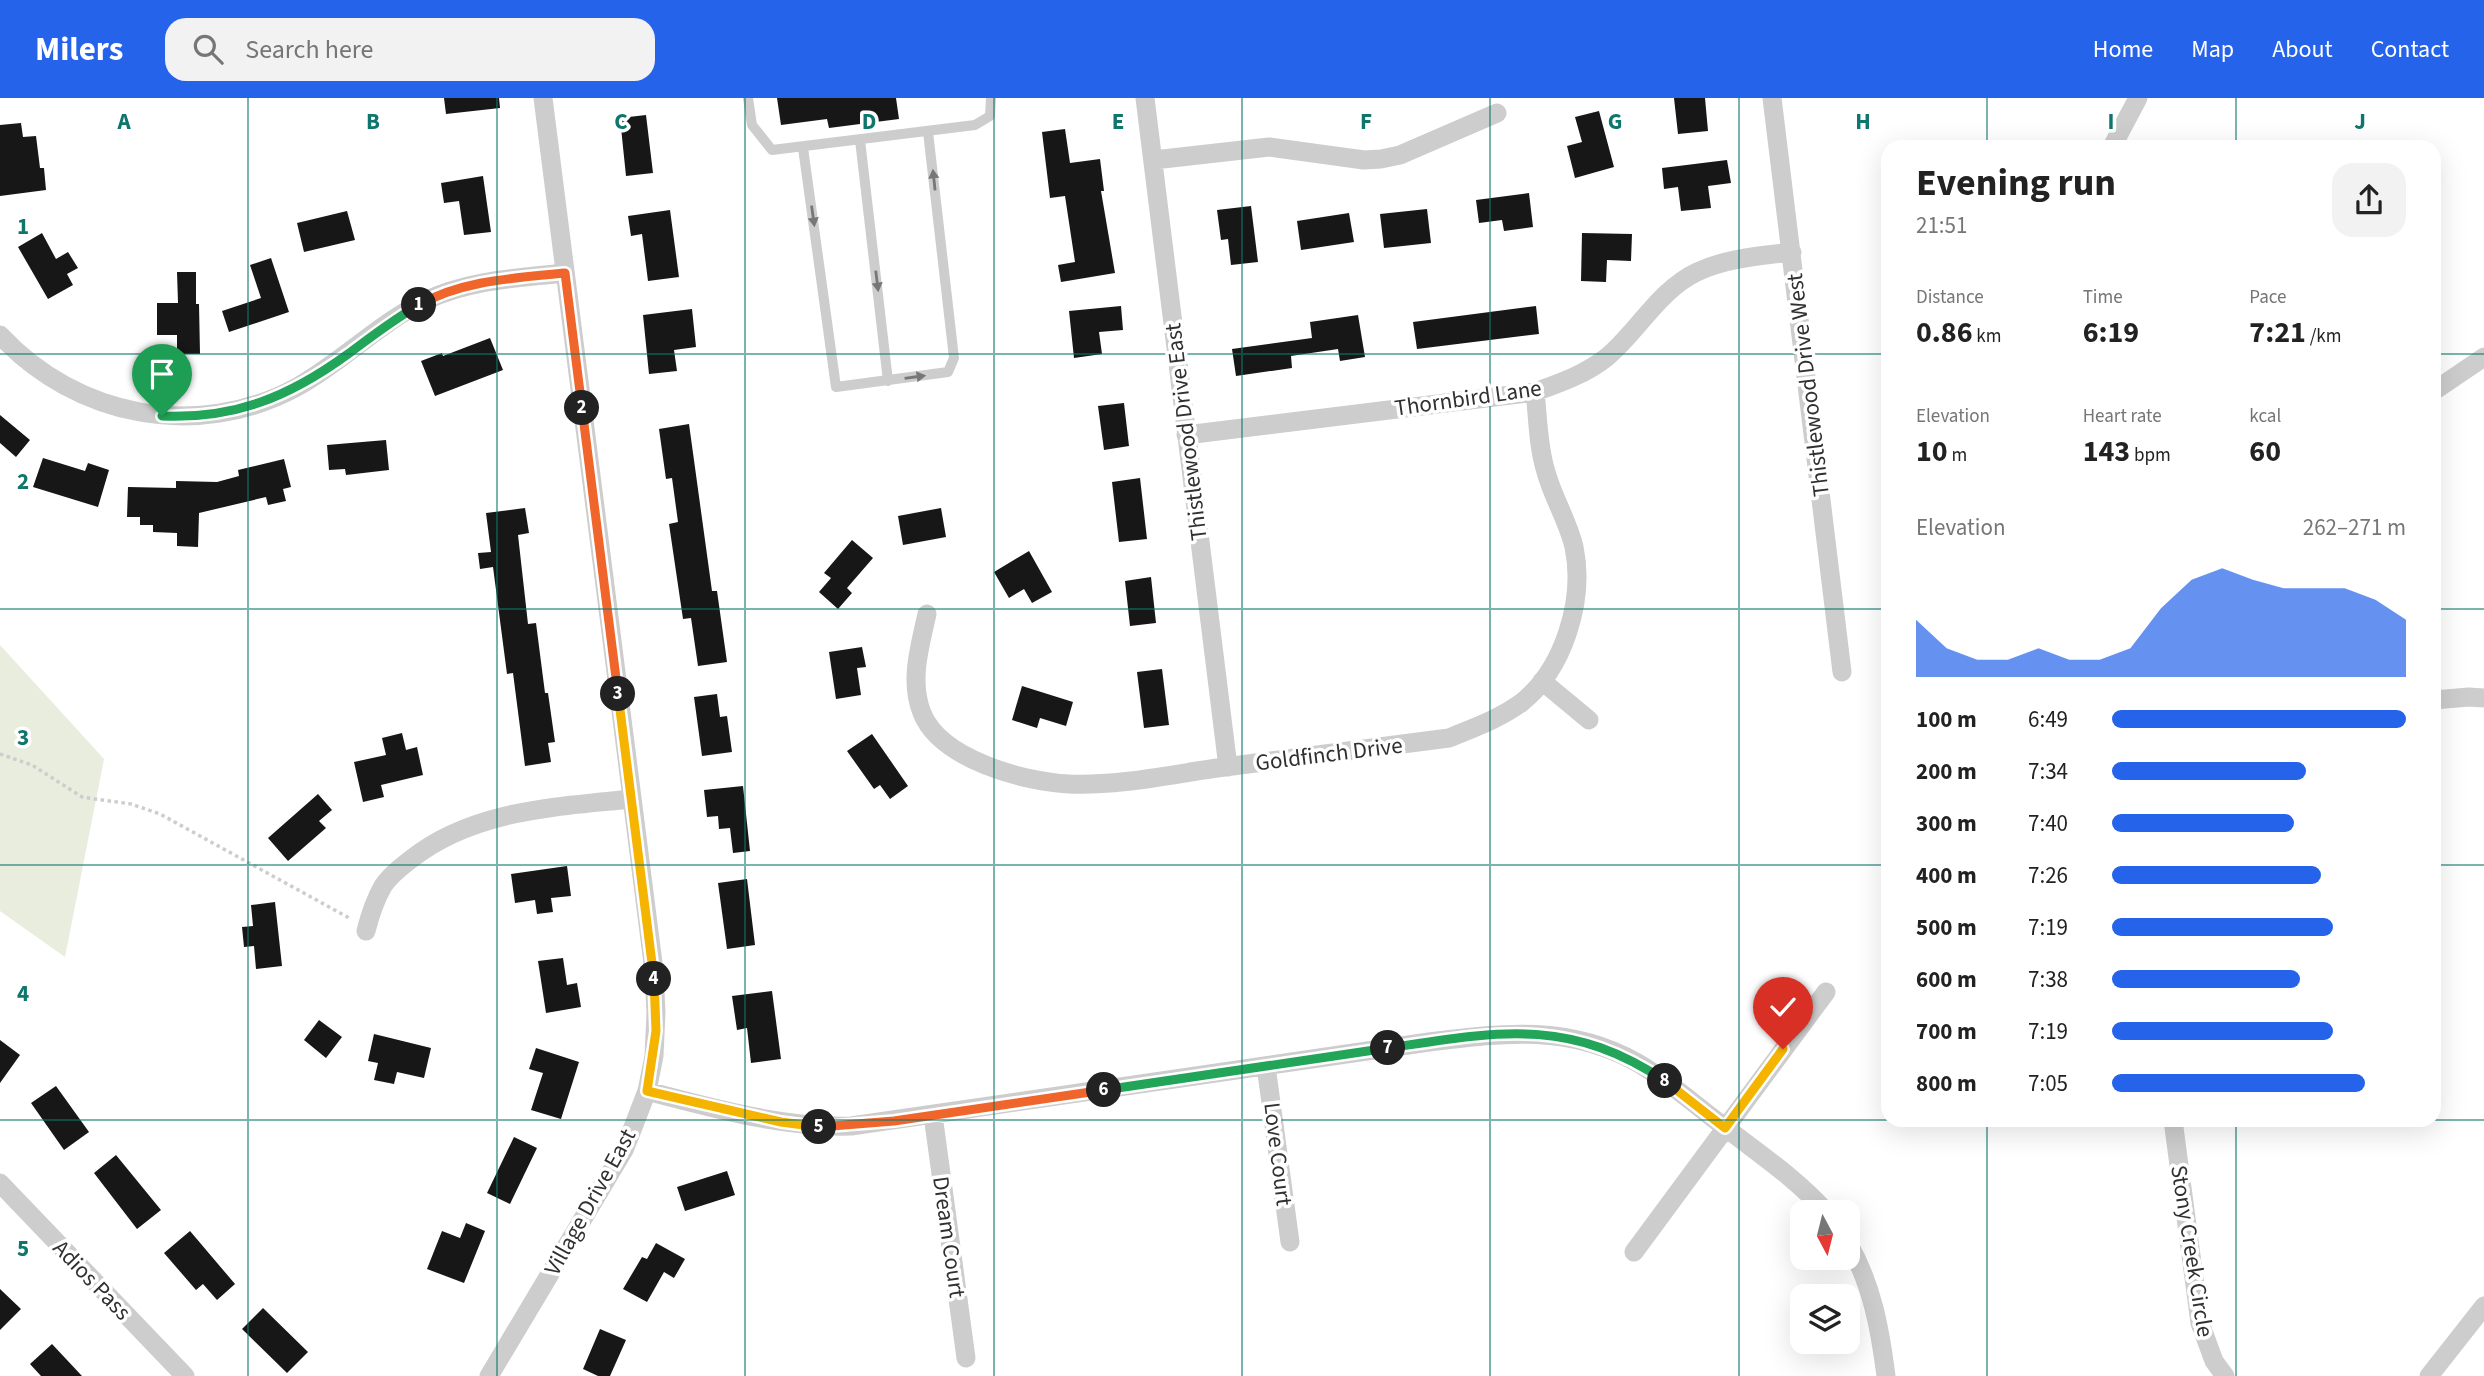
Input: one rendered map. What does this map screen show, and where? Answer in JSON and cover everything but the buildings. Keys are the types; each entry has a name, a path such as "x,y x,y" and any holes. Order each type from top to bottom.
{"street":[{"name":"Village Drive East","path":"489,1376 624,1150 647,1091 654,1056 656,995 543,98"},
{"name":"Thistlewood Drive East","path":"1145,98 1228,767"},
{"name":"Thistlewood Drive West","path":"1772,98 1842,672"},
{"path":"2116,140 2138,98"},
{"path":"1154,160 1269,147 1364,160 1381,159 1400,155 1497,113"},
{"name":"Thornbird Lane","path":"1186,435 1535,392 1573,379 1608,356 1679,282 1697,272 1731,260 1792,252"},
{"path":"0,335 40,371 87,397 135,412 174,416 209,415 255,406 298,387 405,313 443,293 489,282 565,273"},
{"path":"2441,386 2484,357"},
{"name":"Goldfinch Drive","path":"927,614 917,660 918,701 922,714 939,739 975,761 1027,778 1067,784 1127,780 1448,738 1484,724 1521,702 1542,681 1559,653 1572,620 1577,580 1574,548 1545,472 1535,392"},
{"path":"1542,681 1589,720"},
{"path":"2441,699 2469,696 2484,698"},
{"path":"366,931 384,884 408,861 436,842 498,817 532,810 631,799"},
{"path":"1634,1252 1826,992"},
{"path":"647,1091 781,1122 815,1127 862,1125 1489,1034 1531,1033 1598,1045 1636,1062 1774,1163 1817,1200"},
{"name":"Love Court","path":"1266,1066 1290,1242"},
{"name":"Dream Court","path":"933,1115 966,1359"},
{"name":"Stony Creek Circle","path":"2174,1127 2200,1323 2214,1361 2225,1376"},
{"name":"Adios Pass","path":"0,1183 186,1376"},
{"path":"1860,1267 1866,1279 1881,1335 1886,1376"},
{"path":"2429,1376 2484,1306"}],"lane":[{"path":"748,98 752,125 772,150 928,132 983,121 990,116 991,98"},
{"path":"803,148 836,387 888,381 948,372 954,358 928,132"},
{"path":"860,141 888,381"}],"path":[{"path":"0,754 32,765 82,797 144,807 171,820 342,912 366,931"}],"shaded area":[{"path":"0,645 104,759 65,957 0,911"}],"route":[{"path":"162,416 186,417 233,412 277,397 298,387 405,313 443,293 489,282 565,273 656,995 654,1056 647,1091 781,1122 815,1127 851,1126 1429,1042 1501,1033 1531,1033 1598,1045 1636,1062 1725,1128 1783,1049"}]}
